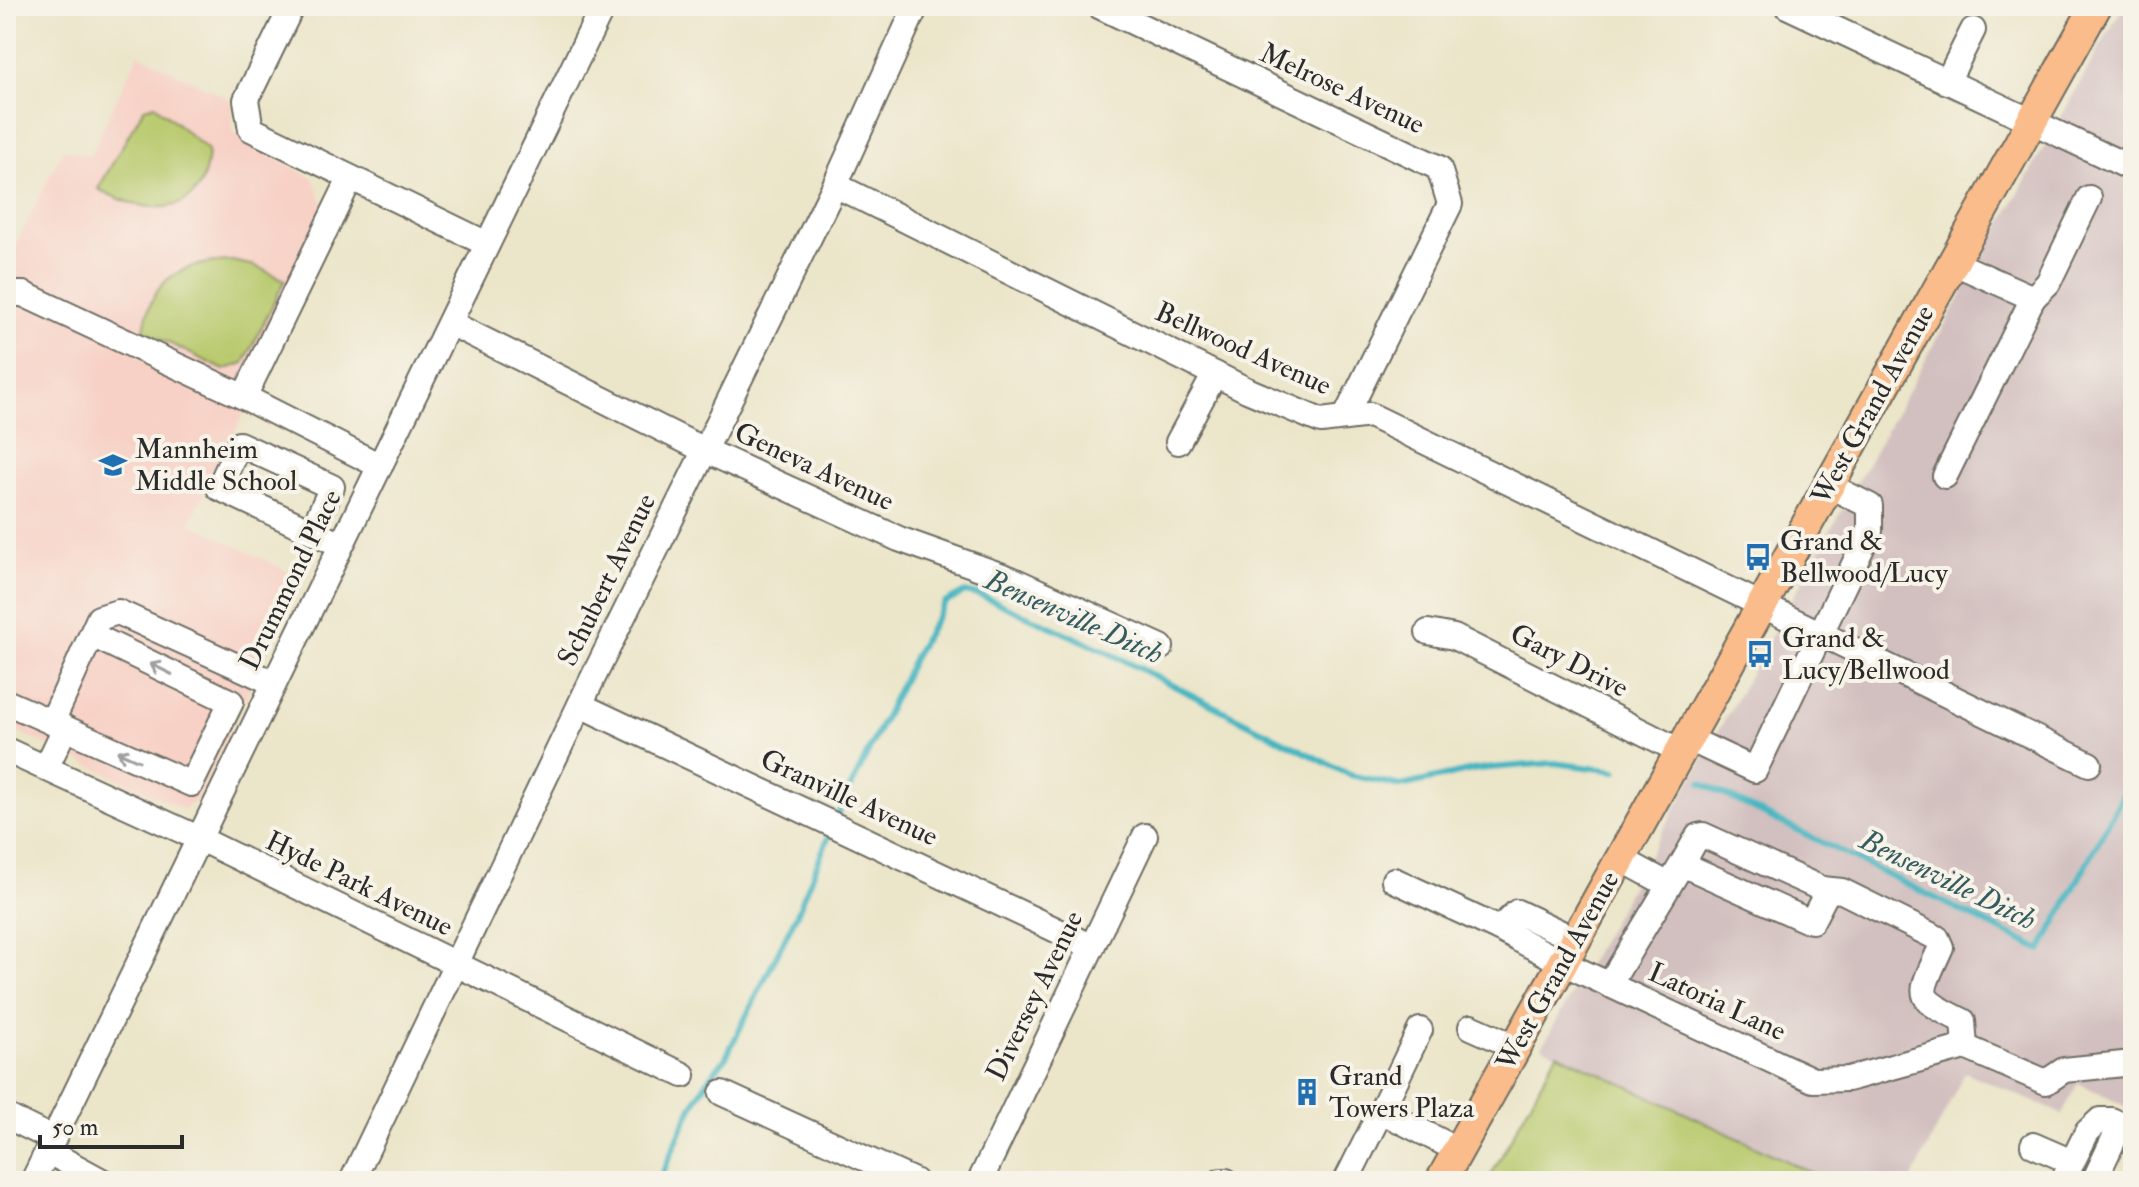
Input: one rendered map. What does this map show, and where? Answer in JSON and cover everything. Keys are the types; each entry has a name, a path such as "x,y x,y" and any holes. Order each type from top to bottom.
{"main road":[{"name":"West Grand Avenue","path":"1441,1181 2096,6"}],"street":[{"path":"292,6 246,100 251,129 487,244"},
{"name":"Drummond Place","path":"33,1181 603,6"},
{"name":"Schubert Avenue","path":"352,1181 580,705 835,185 916,6"},
{"name":"Melrose Avenue","path":"1099,6 1439,168 1450,204 1346,416"},
{"path":"1787,6 2133,169"},
{"path":"1947,82 1973,30"},
{"path":"244,397 350,179"},
{"name":"Bellwood Avenue","path":"835,185 1215,374 1321,421 1370,415 2089,764"},
{"path":"1945,476 2033,298 2048,283 2089,198"},
{"path":"1952,262 2033,298"},
{"path":"6,294 23,294 244,397 380,466"},
{"name":"Geneva Avenue","path":"450,323 704,450 899,539 1011,579 1161,647"},
{"path":"1178,442 1215,374"},
{"path":"1821,634 1870,531 1872,517 1870,506 1864,501 1828,485"},
{"path":"312,531 341,545"},
{"path":"46,768 58,725 99,618 118,612 274,683"},
{"name":"Gary Drive","path":"1428,632 1454,637 1683,744 1755,770 1821,634"},
{"path":"6,702 191,784 231,702 92,635"},
{"name":"Granville Avenue","path":"580,705 1092,947"},
{"name":"Hyde Park Avenue","path":"6,750 198,838 683,1075"},
{"path":"1609,985 1698,836 1703,835 1822,889 1842,891 1937,938 1941,947 1923,988 1924,997 1929,1005 1963,1021 1965,1047 2046,1082 2064,1070 2133,1063"},
{"name":"Diversey Avenue","path":"980,1181 1145,836"},
{"path":"1621,859 1669,885"},
{"path":"1682,864 1806,920 1812,921 1825,896 1822,889"},
{"name":"Latoria Lane","path":"1394,880 1499,929 1570,952 1609,985 1813,1080 1848,1079 1965,1047"},
{"path":"1471,1027 1516,1047"},
{"path":"1346,1181 1420,1030"},
{"path":"722,1093 914,1181"},
{"path":"1381,1111 1458,1150"},
{"path":"6,1116 102,1181"},
{"path":"2033,1145 2068,1172 2087,1132 2118,1125"},
{"path":"2094,1181 2118,1125"}],"shaded area":[{"path":"2123,6 2133,6 2133,1110 2078,1083 2062,1114 1965,1072 1911,1181 1829,1181 1542,1047"},
{"name":"Mannheim Middle School","path":"138,54 231,100 233,132 313,179 323,203 342,212 190,523 303,579 195,802 183,809 6,726 6,265 63,149 90,156"}],"green space":[{"path":"155,105 208,150 204,174 196,190 185,201 170,206 135,204 98,189 144,108"},
{"path":"232,261 255,266 285,280 244,363 224,370 144,331 153,298 171,277 198,265"},
{"path":"1557,1053 1829,1181 1488,1181"}],"waterway":[{"name":"Bensenville Ditch","path":"836,818 915,655 945,603 965,592 982,596 1101,649 1350,775 1401,786 1477,769 1554,763 1616,771"},
{"name":"Bensenville Ditch","path":"1701,783 2041,950 2133,776"},
{"name":"Bensenville Ditch","path":"659,1181 696,1101 725,1059 796,916 832,828"}],"place":[{"name":"Mannheim Middle School","path":"113,465"},
{"name":"Grand & Bellwood/Lucy","path":"1758,557"},
{"name":"Grand & Lucy/Bellwood","path":"1760,654"},
{"name":"Grand Towers Plaza","path":"1307,1092"}]}
